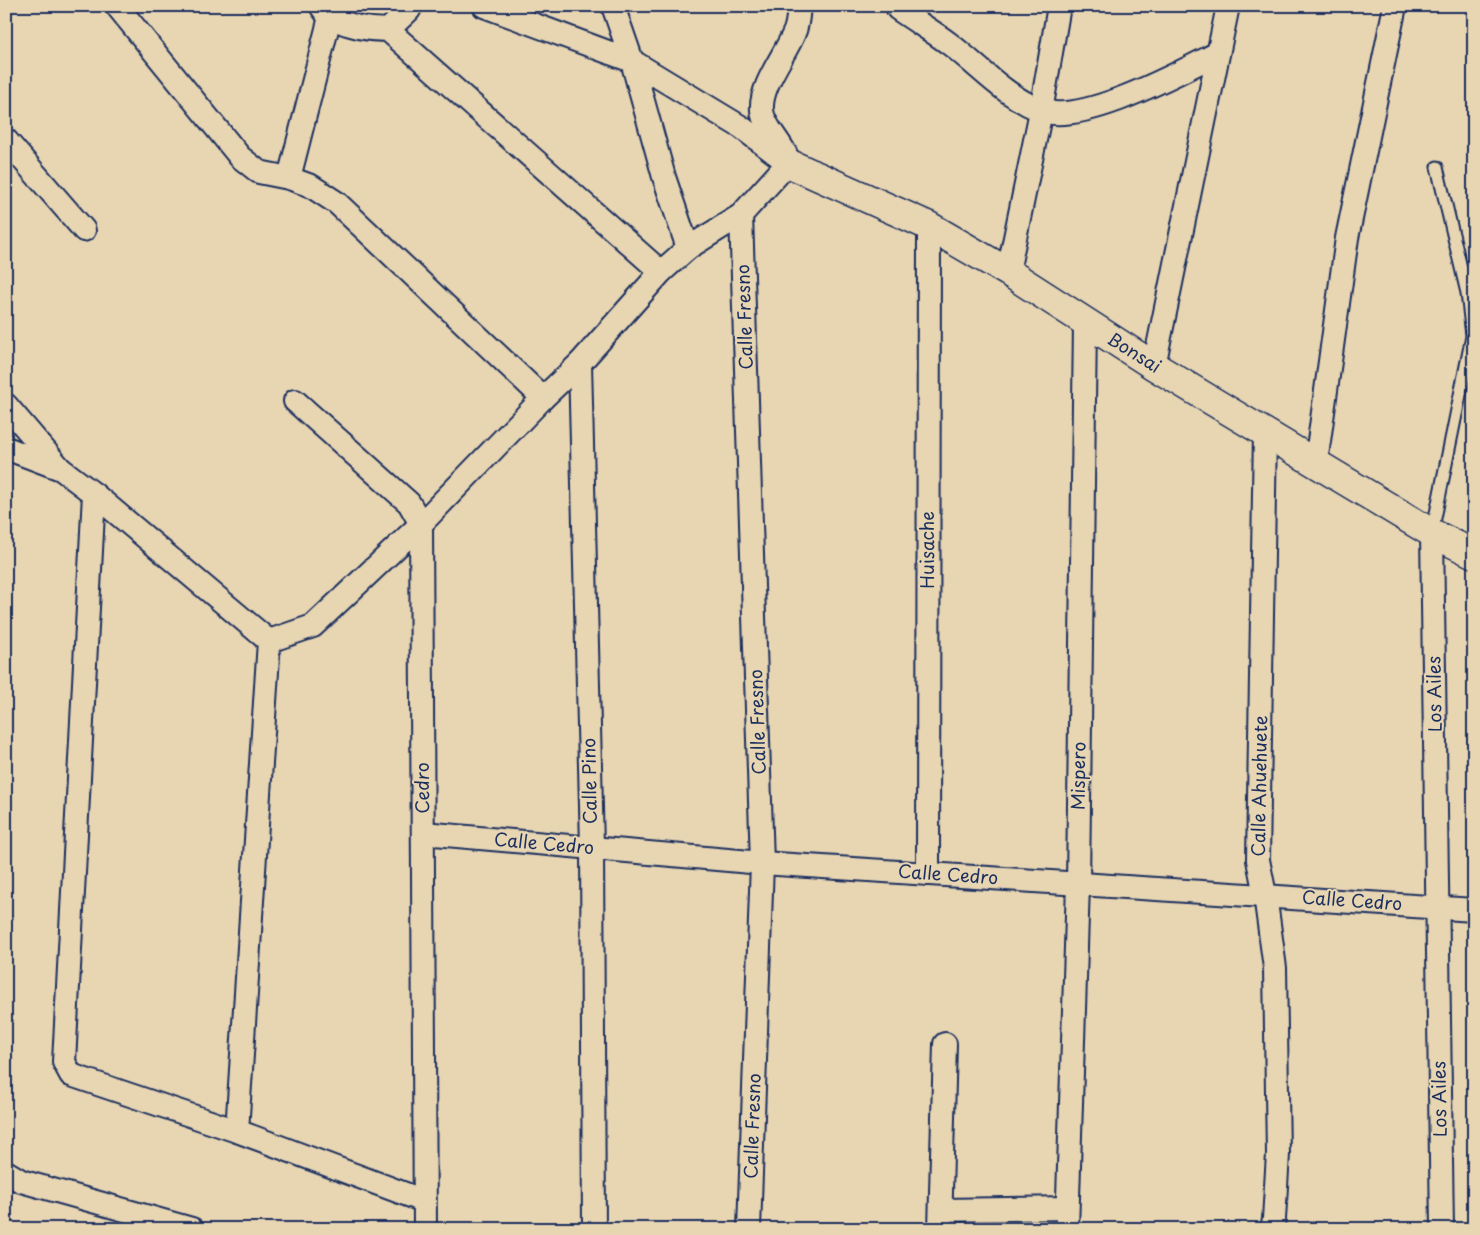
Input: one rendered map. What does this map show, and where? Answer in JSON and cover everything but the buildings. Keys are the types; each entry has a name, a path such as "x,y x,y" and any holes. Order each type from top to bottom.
{"street":[{"path":"117,6 240,157 259,172 289,178 311,186 337,203 543,398"},
{"path":"388,30 411,6"},
{"path":"484,6 632,60 741,127 788,162"},
{"path":"613,6 632,60 664,177 688,248"},
{"path":"788,162 784,149 765,121 762,110 766,89 795,31 799,6"},
{"path":"1008,272 1042,111 1059,6"},
{"path":"1154,366 1228,6"},
{"path":"1316,463 1347,238 1395,6"},
{"path":"898,9 952,46 1002,89 1042,111 1067,113 1100,106 1138,93 1218,53"},
{"path":"289,178 325,12 362,28 388,30 661,272"},
{"path":"6,140 84,230"},
{"path":"269,641 313,626 421,524 543,398 580,363 661,272 688,248 741,215 788,162"},
{"name":"Bonsai","path":"788,162 929,226 1008,272 1154,366 1432,533 1474,554"},
{"name":"Calle Fresno","path":"741,215 762,863 749,1229"},
{"name":"Huisache","path":"928,874 929,226"},
{"name":"Mispero","path":"1067,1218 1078,884 1085,323"},
{"name":"Calle Pino","path":"580,363 592,847 594,1229"},
{"name":"Cedro","path":"296,401 409,503 421,524 425,1229"},
{"path":"6,405 61,469 94,494 269,641"},
{"name":"Calle Ahuehuete","path":"1265,432 1258,860 1275,968 1278,1154 1272,1229"},
{"path":"6,448 61,469"},
{"path":"94,494 64,1062 71,1075 237,1131 424,1201"},
{"name":"Los Ailes","path":"1432,533 1442,1229"},
{"path":"237,1131 269,641"},
{"name":"Calle Cedro","path":"423,833 762,863 1474,910"},
{"path":"945,1044 941,1219 1067,1218"},
{"path":"6,1172 21,1181 192,1229"}],"lane":[{"name":"Los Ailes","path":"1432,533 1472,336 1467,293 1437,168"}]}
